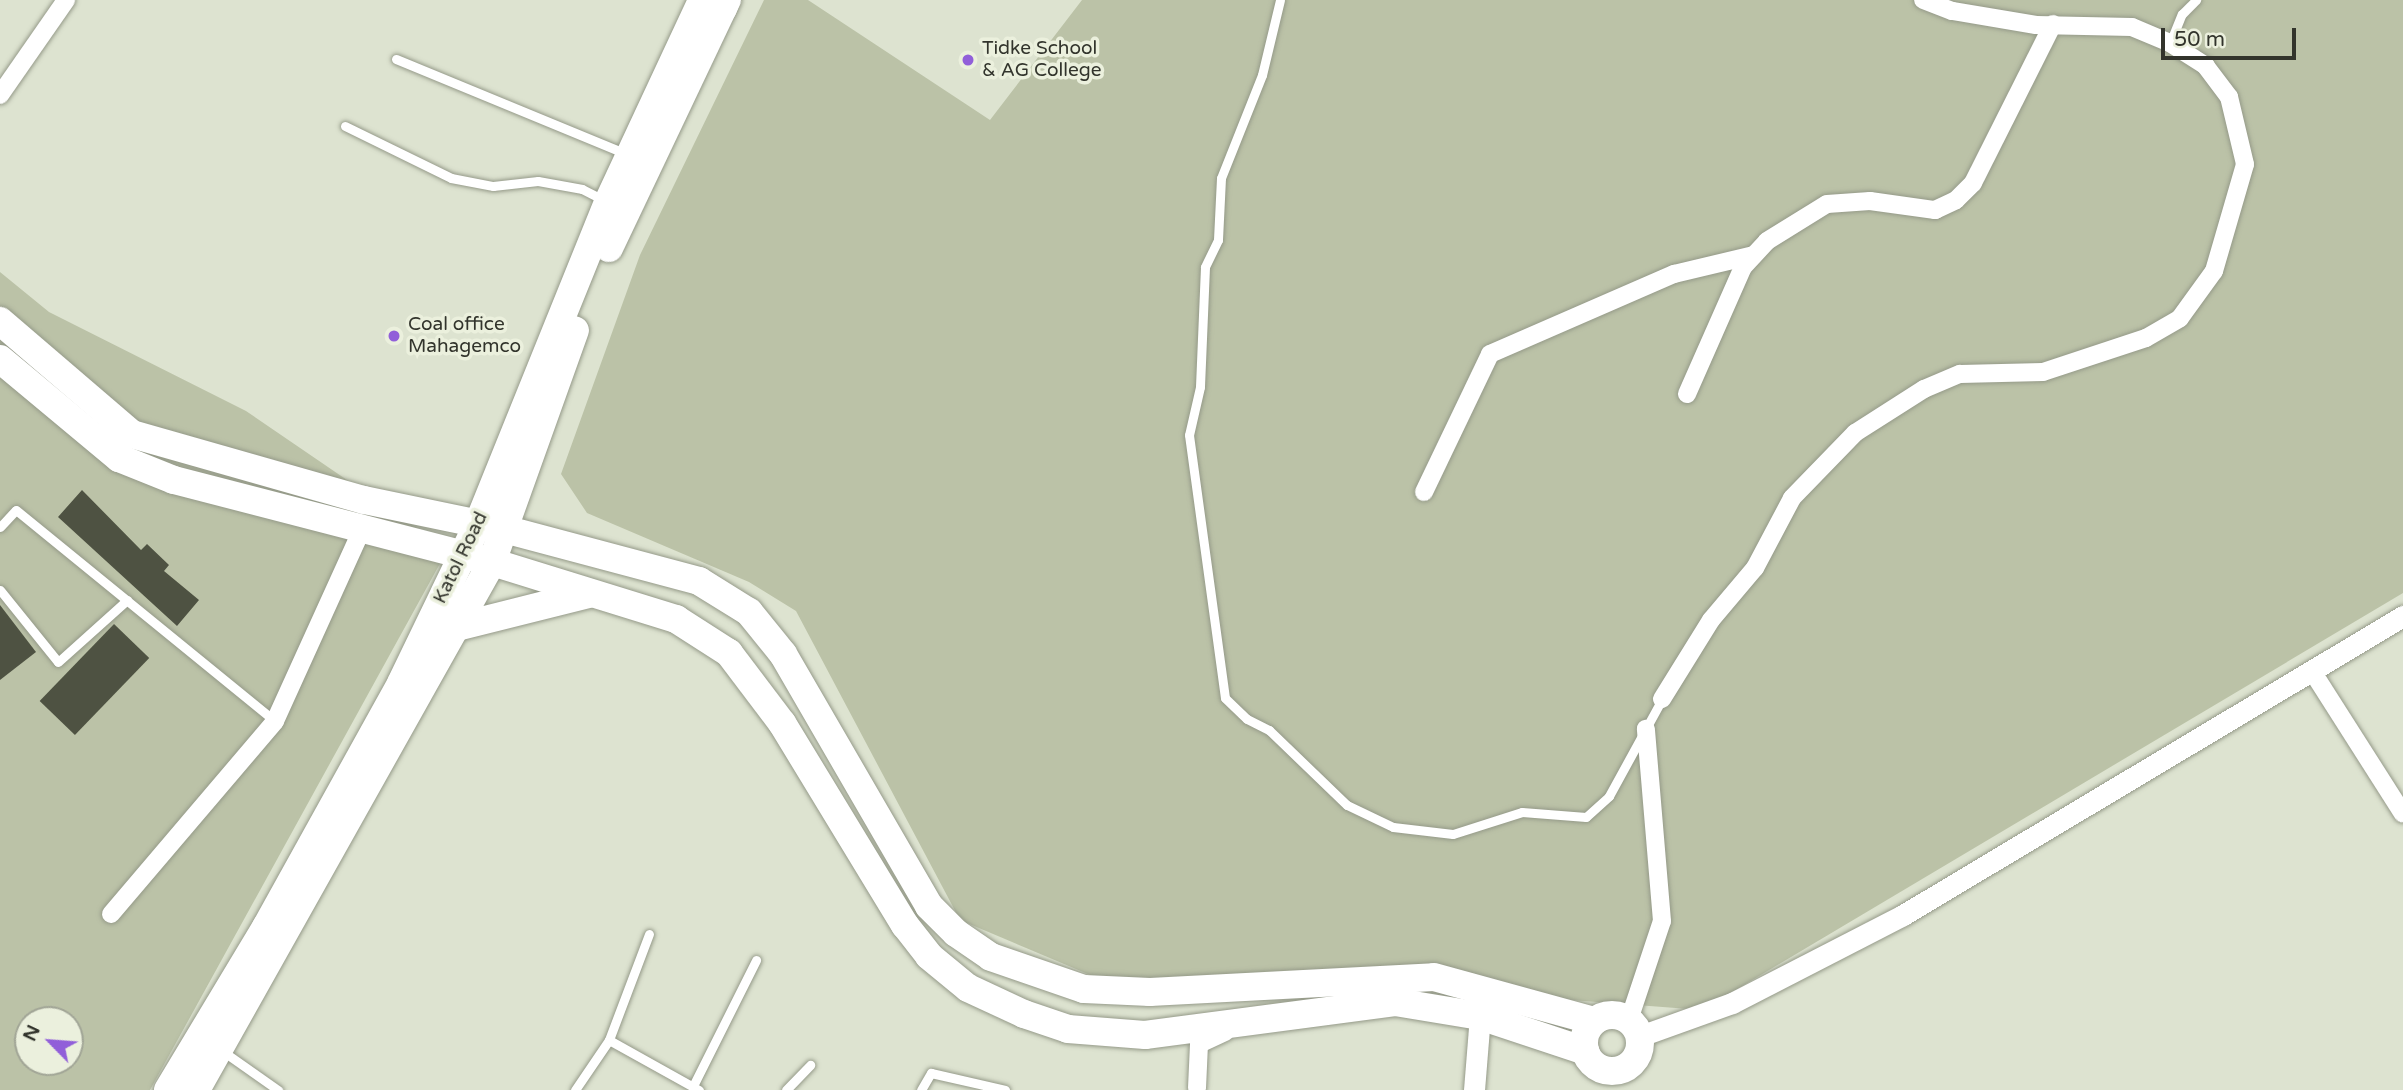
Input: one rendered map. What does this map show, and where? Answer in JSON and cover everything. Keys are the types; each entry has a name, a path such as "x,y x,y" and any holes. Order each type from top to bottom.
{"main road":[{"name":"Katol Road","path":"196,1090 492,562 491,526 608,202 628,155 719,2"},
{"name":"Katol Road","path":"167,1090 331,813 401,683 462,557 491,526 585,300 719,2"},
{"path":"0,321 132,434 364,500 491,526 699,582 749,612 783,654 929,906 956,933 992,957 1084,989 1124,991 1434,977 1594,1021 1618,1015 1635,1028 1640,1053 1622,1081 1602,1071 1585,1051 1480,1016 1395,1002 1145,1035 1068,1029 968,988 929,956 905,925 782,723 729,653 676,619 492,562 462,557 362,528 174,480 119,458 0,359"},
{"path":"457,627 591,593"},
{"path":"1585,1051 1585,1035 1594,1021"}],"street":[{"path":"0,95 66,0"},
{"path":"1662,699 1711,620 1755,568 1792,498 1856,433 1924,388 1960,374 2043,372 2098,357 2146,338 2180,318 2214,271 2245,164 2229,97 2206,66 2170,43 2132,27 2000,20 1923,0"},
{"path":"1687,394 1743,267 1804,215 1827,204 1870,201 1935,210 1956,200 1973,183 1989,156 2053,24"},
{"path":"1424,492 1490,354 1674,274 1754,255"},
{"path":"111,914 275,721 362,528"},
{"path":"1646,729 1662,921 1635,1028 1732,1003 1903,915 2403,616"},
{"path":"2312,671 2403,814"},
{"path":"1474,1090 1480,1016"},
{"path":"1197,1088 1199,1044 1248,1023"}],"lane":[{"path":"1280,0 1262,75 1221,178 1218,240 1205,267 1201,377 1189,435 1225,698 1247,719 1269,730 1348,805 1393,827 1417,832 1452,834 1522,812 1586,817 1609,796 1662,699"},
{"path":"2170,43 2182,14 2196,0"},
{"path":"396,59 628,155"},
{"path":"345,126 451,178 493,186 538,181 582,189 608,202"},
{"path":"0,527 16,510 275,721"},
{"path":"0,590 58,662 127,600"},
{"path":"575,1090 609,1040 649,934"},
{"path":"609,1040 696,1088 756,960"},
{"path":"220,1049 278,1090"},
{"path":"786,1090 810,1065"},
{"path":"921,1090 931,1073 1005,1090"}],"green space":[{"path":"764,0 808,0 990,120 1082,0 2403,0 2403,593 1702,1010 1571,1000 1510,990 1095,977 960,920 796,611 749,582 587,513 561,474 640,255"},
{"path":"0,272 49,312 246,411 448,549 150,1090 0,1090"}],"building":[{"path":"82,490 141,550 147,544 169,565 164,571 199,600 177,626 58,517"},
{"path":"0,605 36,652 0,680"},
{"path":"114,624 149,658 75,735 40,701"}],"place":[{"name":"Tidke School & AG College","path":"968,60"},
{"name":"Coal office Mahagemco","path":"394,336"}]}
